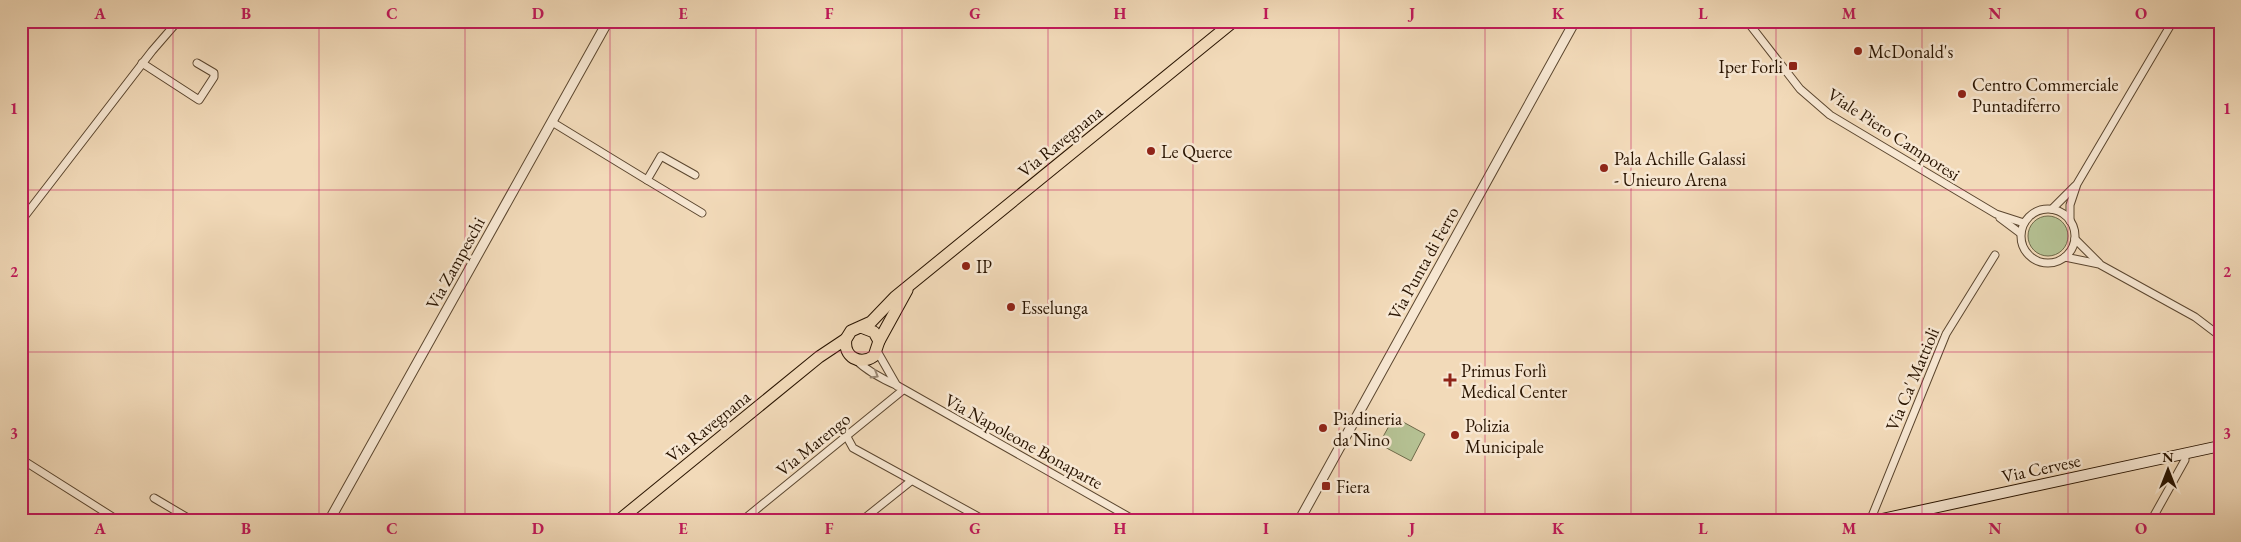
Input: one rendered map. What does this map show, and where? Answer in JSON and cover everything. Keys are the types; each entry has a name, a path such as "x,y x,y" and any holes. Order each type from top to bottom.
{"main road":[{"name":"Via Ravegnana","path":"861,327 871,322 895,297 1234,21"},
{"name":"Via Ravegnana","path":"878,346 908,288"},
{"path":"819,357 869,359 878,346 874,332 861,327 851,331 846,340 846,348 853,358"},
{"name":"Via Ravegnana","path":"618,521 819,357 846,340"},
{"name":"Via Cervese","path":"1872,521 2219,446"}],"street":[{"path":"21,220 24,210 178,21"},
{"name":"Via Zampeschi","path":"329,521 608,21"},
{"name":"Via Punta di Ferro","path":"1299,521 1575,21"},
{"name":"Viale Piero Camporesi","path":"1747,21 1800,89 1830,115 1939,183 1996,214 2020,233"},
{"path":"2173,21 2078,184 2070,205 2070,221 2075,239 2099,264 2195,317 2220,336"},
{"path":"142,63 199,100 214,77 214,73 197,63"},
{"path":"552,122 702,213"},
{"path":"647,180 661,156 695,175"},
{"path":"2052,209 2078,184"},
{"path":"2070,221 2062,213 2052,209 2035,212 2024,222 2020,233 2022,246 2034,260 2047,263 2064,257 2072,249 2075,239"},
{"name":"Viale Piero Camporesi","path":"1996,214 2024,222"},
{"name":"Via Ca' Mattioli","path":"1872,521 1946,334 1995,255"},
{"path":"2064,257 2099,264"},
{"name":"Via Napoleone Bonaparte","path":"878,346 900,388"},
{"name":"Via Napoleone Bonaparte","path":"853,358 863,368 1136,521"},
{"name":"Via Marengo","path":"744,520 847,437 900,388"},
{"path":"847,437 853,448 979,520"},
{"path":"2151,521 2185,460 2185,454"},
{"path":"21,459 119,521"},
{"path":"861,521 911,481"},
{"path":"154,498 193,521"}],"green space":[{"path":"2052,216 2059,219 2065,225 2068,236 2067,244 2059,253 2052,256 2044,256 2037,253 2029,244 2028,232 2031,225 2040,217"},
{"path":"1394,417 1425,434 1411,461 1379,444"}],"place":[{"name":"McDonald's","path":"1858,51"},
{"name":"Iper Forli","path":"1793,66"},
{"name":"Centro Commerciale Puntadiferro","path":"1962,94"},
{"name":"Le Querce","path":"1151,151"},
{"name":"Pala Achille Galassi - Unieuro Arena","path":"1604,168"},
{"name":"IP","path":"966,266"},
{"name":"Esselunga","path":"1011,307"},
{"name":"Primus Forlì Medical Center","path":"1450,380"},
{"name":"Piadineria da Nino","path":"1323,428"},
{"name":"Polizia Municipale","path":"1455,435"},
{"name":"Fiera","path":"1326,486"}]}
